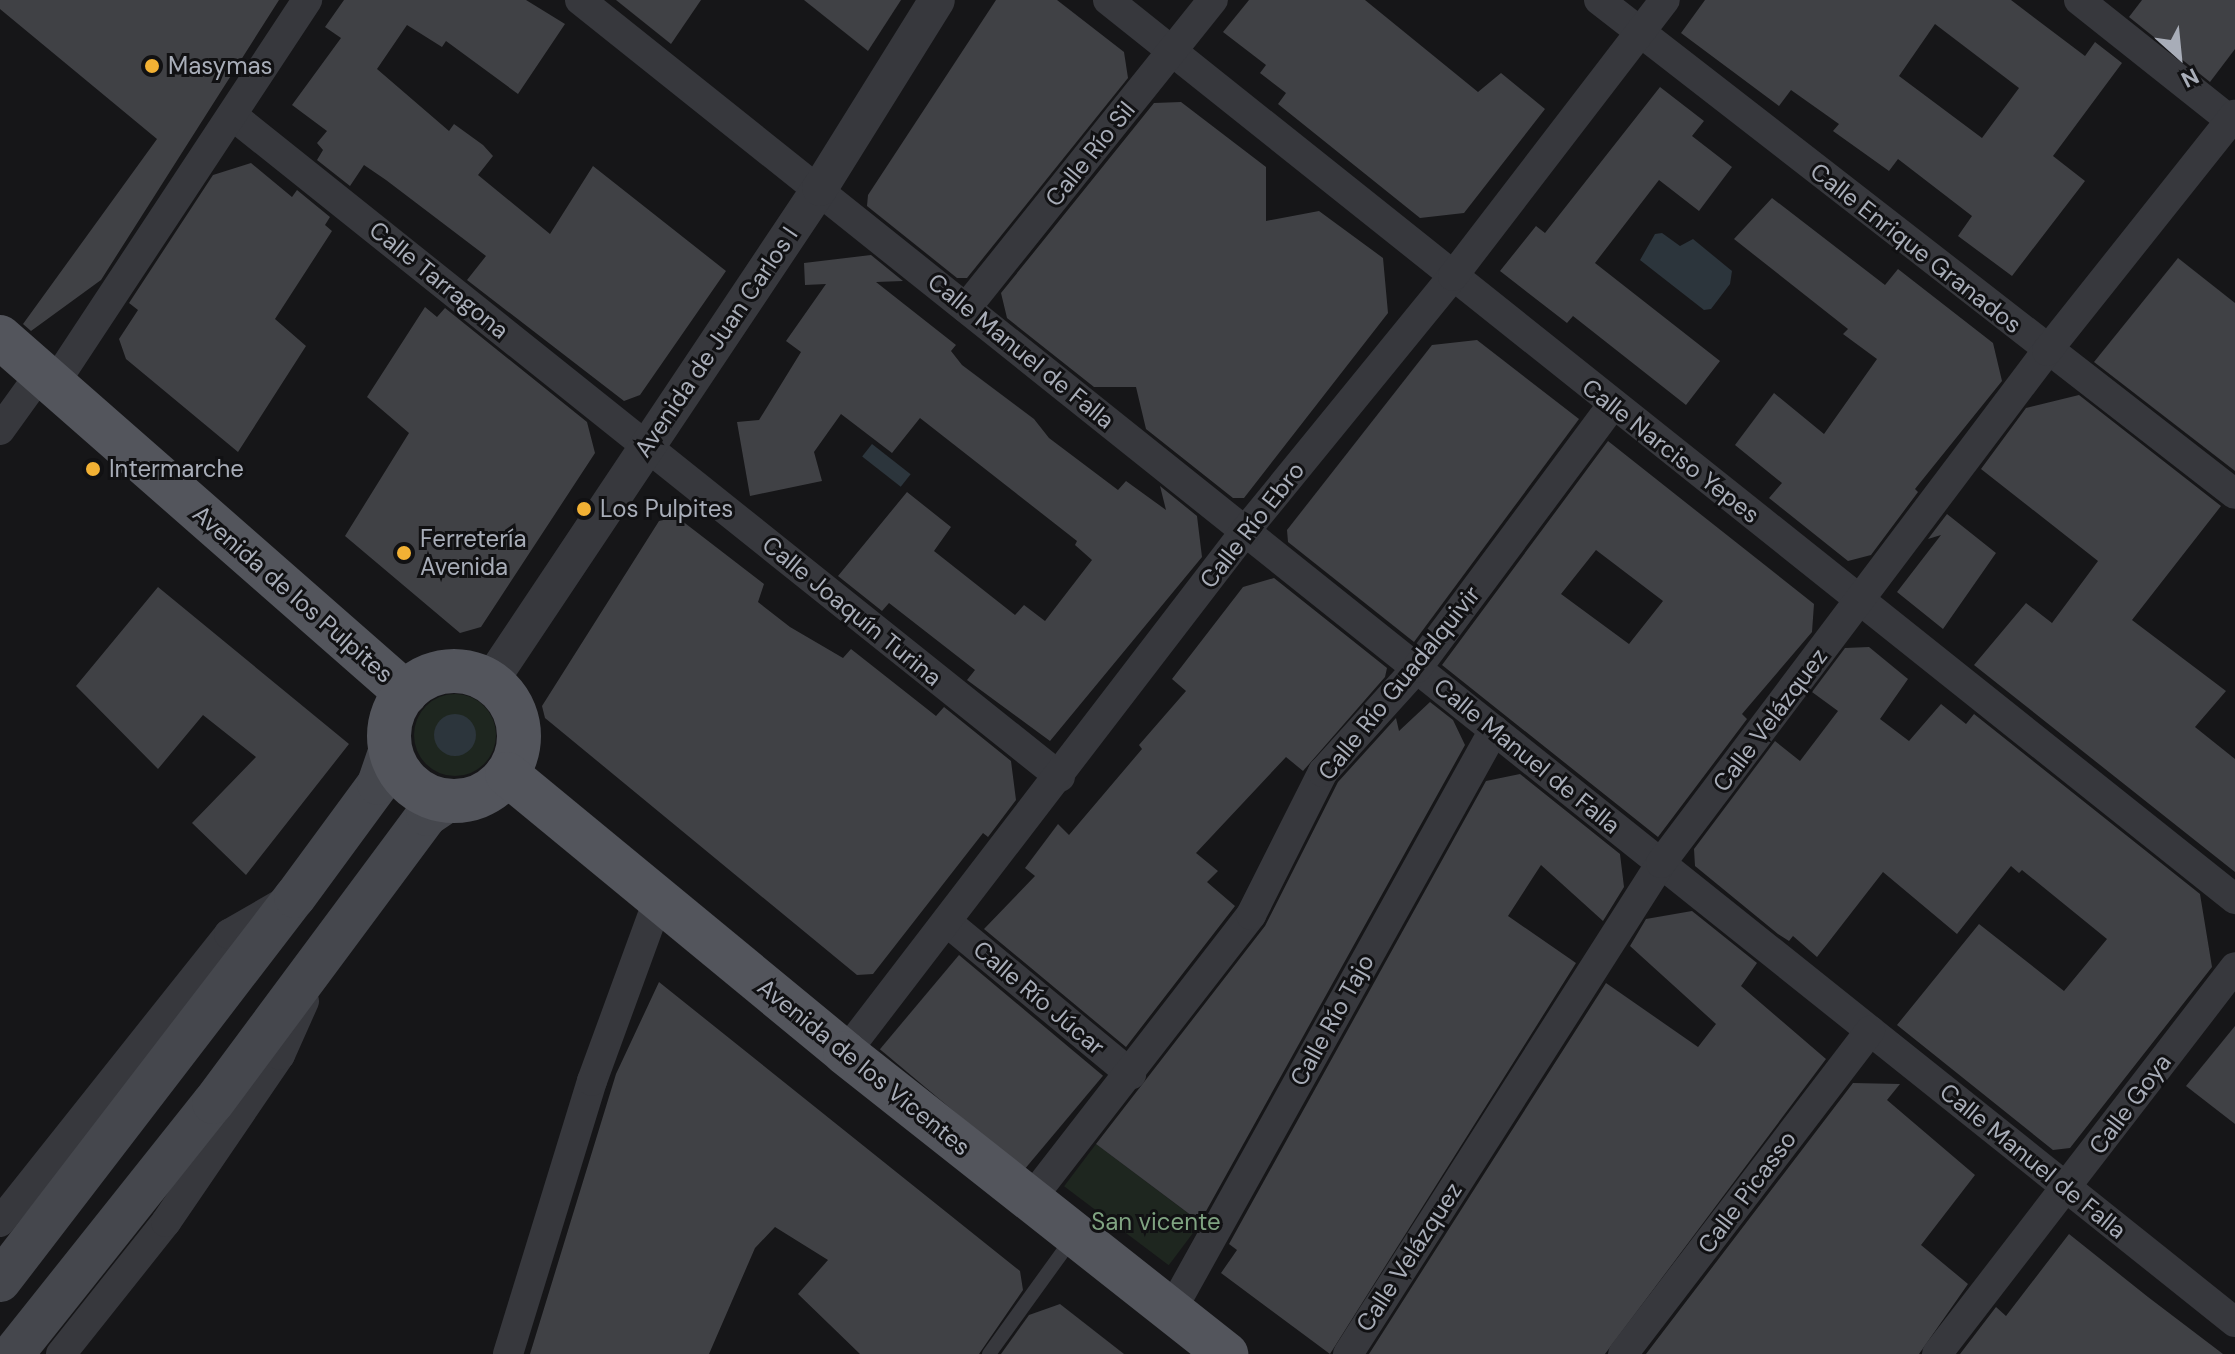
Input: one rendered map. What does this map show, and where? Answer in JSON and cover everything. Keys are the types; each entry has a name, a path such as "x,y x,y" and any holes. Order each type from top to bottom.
{"main road":[{"name":"Avenida de los Pulpites","path":"0,337 406,693"},
{"path":"0,1281 378,784 390,750 392,718 406,693 432,675 451,671 490,682 514,710 519,728 519,745 507,774 487,792 448,801 427,815 330,939 213,1103 13,1354"},
{"path":"390,750 407,781 448,801"},
{"name":"Avenida de los Vicentes","path":"507,774 845,1053 1226,1354"}],"street":[{"path":"0,430 48,379 232,115 307,0"},
{"name":"Calle Manuel de Falla","path":"580,0 820,188 2065,1189 2235,1322"},
{"name":"Avenida de Juan Carlos I","path":"490,682 645,445 820,188 937,0"},
{"name":"Calle Narciso Yepes","path":"1108,0 2235,899"},
{"name":"Calle Río Sil","path":"966,308 1213,0"},
{"name":"Calle Enrique Granados","path":"1599,0 2235,494"},
{"name":"Calle Río Ebro","path":"845,1053 1060,777 1246,530 1453,276 1665,0"},
{"path":"2079,0 2234,120"},
{"name":"Calle Tarragona","path":"232,115 645,445"},
{"name":"Calle Velázquez","path":"1348,1354 1661,863 2047,351 2234,120"},
{"name":"Calle Río Guadalquivir","path":"1030,1200 1131,1074 1251,915 1323,772 1417,668 1612,405"},
{"name":"Calle Joaquín Turina","path":"645,445 1060,777"},
{"name":"Calle Río Tajo","path":"1171,1311 1494,730"},
{"path":"0,1222 229,934 295,897"},
{"path":"508,1354 592,1081 658,901"},
{"name":"Calle Río Júcar","path":"947,922 1131,1074"},
{"path":"61,1354 166,1222 280,1055 330,939"},
{"name":"Calle Goya","path":"1937,1354 2235,967"},
{"name":"Calle Picasso","path":"1623,1354 1870,1031"}],"lane":[{"path":"989,1354 1075,1235"}],"green space":[{"path":"455,694 471,697 484,706 493,719 496,735 493,751 484,764 471,773 455,776 439,773 426,764 417,751 414,735 417,719 426,706 439,697"},
{"name":"San vicente","path":"1096,1144 1201,1223 1169,1265 1064,1186"}],"shaded area":[{"path":"1662,233 1680,246 1693,239 1732,271 1730,284 1711,309 1704,310 1640,260 1655,234"},
{"path":"872,444 911,474 901,487 862,457"},
{"path":"455,714 470,720 476,735 470,750 455,756 440,750 434,735 440,720"}],"building":[{"name":"Masymas","path":"0,0 279,0 101,280 31,331 23,324 157,139 0,9"},
{"path":"344,0 526,0 565,24 518,94 446,41 442,47 407,25 377,69 449,131 454,124 483,145 493,156 478,175 550,234 593,166 726,271 640,395 624,401 467,280 486,256 386,180 364,165 350,186 317,160 323,150 317,143 327,131 292,105 341,38 325,27"},
{"path":"616,0 701,0 671,44"},
{"path":"804,0 901,0 868,51"},
{"path":"996,0 1057,0 1124,52 1128,78 967,278 957,278 867,206 868,195"},
{"path":"1249,0 1365,0 1478,92 1501,73 1545,109 1464,213 1420,218 1278,104 1286,93 1260,73 1266,65 1223,32"},
{"path":"1705,0 2011,0 2085,56 2095,42 2122,63 2053,156 2085,181 2012,276 1958,236 1972,216 1898,159 1889,171 1833,131 1839,124 1791,90 1779,106 1681,33","holes":["1935,24 2019,88 1982,138 1899,76"]},
{"path":"2142,0 2235,0 2235,49 2210,82 2129,17"},
{"path":"1660,87 1704,121 1692,136 1732,167 1699,211 1659,180 1595,263 1720,361 1686,405 1573,316 1567,323 1500,271 1536,226 1545,233"},
{"path":"1181,102 1266,167 1266,221 1319,211 1383,258 1388,313 1244,498 1233,498 1146,429 1136,387 1094,387 1007,318 1001,293 1154,103"},
{"path":"251,163 292,197 297,190 330,217 325,225 332,231 275,319 306,346 238,452 126,359 119,339 138,310 129,303 213,175"},
{"path":"1772,198 1885,285 1898,269 1993,343 2002,381 1915,489 1918,492 1871,555 1848,561 1769,498 1782,483 1735,445 1774,393 1824,434 1877,359 1843,334 1848,329 1734,239"},
{"path":"871,255 903,281 876,282 956,345 951,351 962,365 1034,419 1049,438 1118,490 1126,481 1166,510 1160,486 1197,516 1202,557 1050,741 967,680 975,670 889,603 882,611 838,576 907,492 951,527 934,551 1015,615 1024,605 1045,621 1092,560 1075,545 1077,541 920,418 892,453 841,414 814,452 822,481 750,496 737,422 759,420 801,352 786,341 826,284 805,285 804,263"},
{"path":"2178,258 2235,303 2235,471 2094,362"},
{"path":"425,307 437,317 445,308 587,422 595,453 481,627 460,633 345,536 409,433 367,397"},
{"path":"1477,340 1579,419 1414,642 1288,542 1287,530 1432,345"},
{"path":"2079,395 2221,506 2132,620 2226,691 2195,727 2235,759 2235,872 1974,665 2026,603 2052,623 2098,561 1981,469 2026,408"},
{"path":"1608,441 1814,604 1812,632 1742,714 1747,719 1658,837 1442,665","holes":["1596,550 1663,601 1629,644 1561,594"]},
{"path":"1947,514 1996,553 1943,629 1897,592 1941,535 1928,539"},
{"path":"677,517 764,584 758,602 790,627 843,658 851,649 936,716 944,707 1011,761 1016,800 988,837 983,833 873,974 857,975 545,718 542,706 659,521"},
{"path":"1274,578 1387,668 1385,677 1303,771 1286,757 1196,853 1218,871 1207,882 1235,906 1126,1047 984,929 1035,876 1025,868 1058,824 1069,835 1142,749 1139,745 1186,691 1172,679 1243,587"},
{"path":"158,587 349,744 246,875 192,823 256,757 203,715 158,769 76,686"},
{"path":"1869,647 1908,679 1880,719 1909,741 1941,704 1966,724 1974,714 2200,894 2212,967 2070,1148 2053,1150 1897,1025 1979,924 2064,991 2107,939 2022,870 2019,873 2011,866 1957,934 1883,872 1817,957 1793,936 1789,941 1778,934 1695,866 1694,849 1775,741 1800,761 1838,711 1812,692 1845,648"},
{"path":"1430,702 1453,720 1465,745 1200,1222 1096,1144 1265,926 1338,782 1396,718 1399,731"},
{"path":"1520,774 1620,854 1624,887 1603,921 1541,865 1508,916 1576,963 1330,1354 1221,1273 1237,1250 1229,1244 1486,781"},
{"path":"1692,911 1757,963 1741,986 1826,1059 1605,1354 1369,1354 1606,983 1698,1047 1716,1024 1630,946 1646,919"},
{"path":"959,955 1103,1076 1024,1170 880,1049"},
{"path":"659,982 1020,1271 1023,1290 979,1354 860,1354 798,1294 828,1260 775,1227 755,1248 709,1354 530,1354 616,1074"},
{"path":"2235,1026 2235,1124 2186,1086"},
{"path":"1853,1083 1900,1084 1887,1100 1975,1175 1921,1245 1968,1284 1919,1354 1646,1354"},
{"path":"2069,1234 2223,1354 1960,1354 1996,1307 2006,1316"},
{"path":"1060,1304 1124,1354 1001,1354 1029,1315"}],"place":[{"name":"Masymas","path":"152,66"},
{"name":"Intermarche","path":"93,469"},
{"name":"Los Pulpites","path":"584,509"},
{"name":"Ferretería Avenida","path":"404,553"}]}
